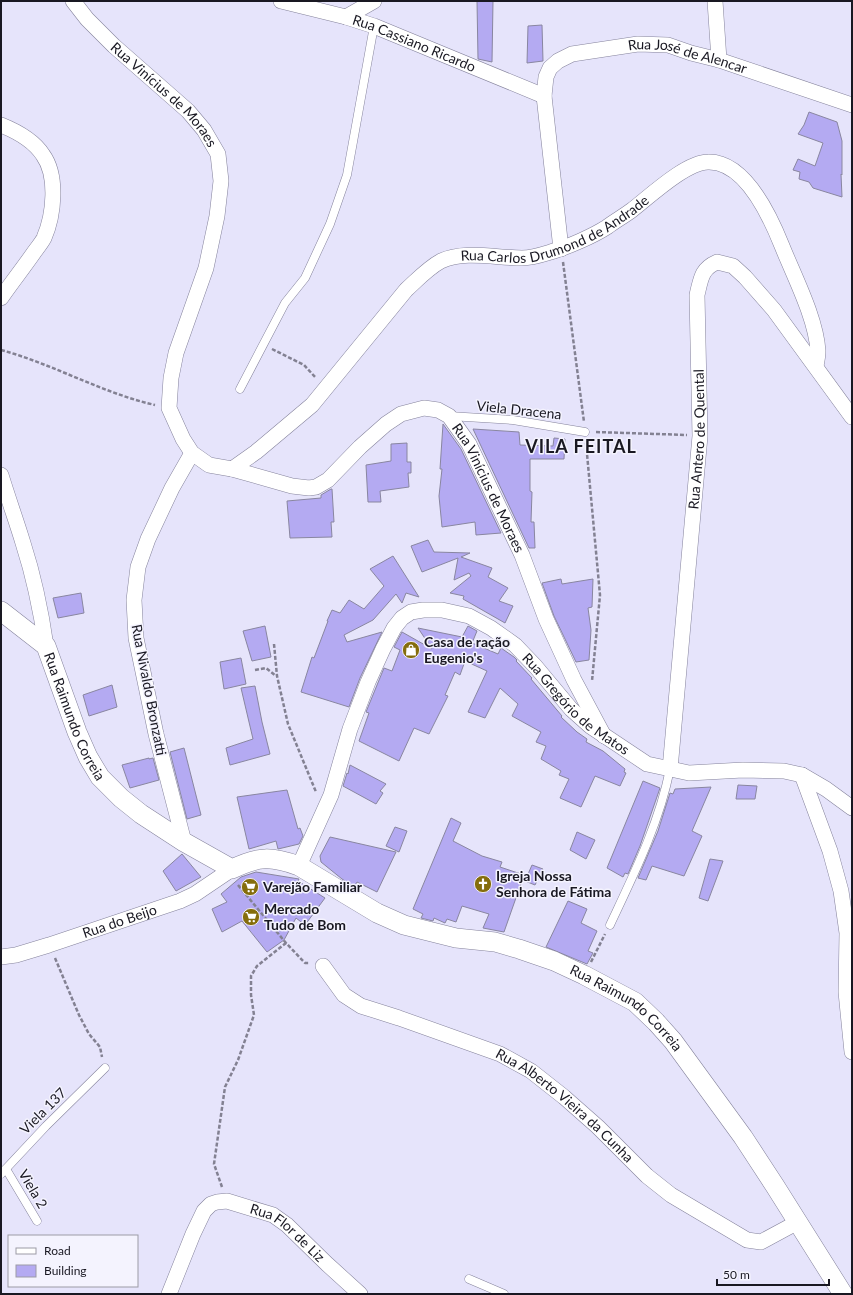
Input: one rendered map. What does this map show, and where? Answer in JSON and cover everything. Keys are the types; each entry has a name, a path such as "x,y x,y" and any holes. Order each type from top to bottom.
{"street":[{"name":"Rua Vinícius de Moraes","path":"74,1 87,19 114,46 188,111 204,130 218,154 221,181 217,216 206,268 176,353 171,378 169,408 183,439 192,453 208,464 232,469 292,486 309,488 316,487 328,480 360,447 386,424 401,414 424,408 438,410 449,416 469,444 522,556 546,619 574,680 604,736"},
{"name":"Rua Cassiano Ricardo","path":"281,1 346,16 374,26 544,96"},
{"path":"346,16 374,1"},
{"path":"715,1 719,60"},
{"name":"Rua José de Alencar","path":"561,248 544,96 546,77 550,68 572,54 638,44 668,45 719,60 852,105"},
{"path":"1,125 11,129 31,142 44,155 50,170 53,184 52,210 44,238 1,298"},
{"name":"Rua Carlos Drumond de Andrade","path":"232,469 256,452 312,404 406,290 423,273 441,261 455,256 524,258 544,254 561,248 605,228 631,211 654,192 685,171 697,164 706,162 717,163 730,168 740,175 762,204 777,234 813,326 818,352 816,366"},
{"name":"Rua Antero de Quental","path":"670,769 700,436 697,295 702,275 709,266 717,262 732,266 745,277 774,310 852,416"},
{"name":"Rua Nivaldo Bronzatti","path":"184,842 156,734 138,646 134,600 138,568 148,539 172,488 192,453"},
{"name":"Rua Raimundo Correia","path":"1,475 34,581 42,614 46,646 77,732 88,758 100,777 121,798 141,814 230,871 247,862 264,859 285,861 299,866 377,913 404,925 456,938 495,942 520,949 554,961 635,1002 673,1041 743,1138 843,1294"},
{"name":"Rua Gregório de Matos","path":"299,866 331,794 350,729 368,682 394,628 402,618 411,612 423,610 442,610 469,616 491,628 515,645 536,667 571,709 590,726 648,764 689,773 743,770 784,771 802,776 826,789 852,808"},
{"path":"1,611 46,646"},
{"path":"802,776 830,851 841,891 847,933 846,992 852,1052"},
{"name":"Rua do Beijo","path":"1,957 16,955 49,945 180,901 200,891 230,871"},
{"name":"Rua Alberto Vieira da Cunha","path":"323,966 344,995 360,1006 400,1018 500,1054 531,1071 564,1097 598,1127 647,1176 671,1194 748,1240 761,1242 798,1222"},
{"path":"169,1294 204,1211 211,1204 227,1201"},
{"name":"Rua Flor de Liz","path":"227,1201 273,1215 287,1225 358,1293"}],"lane":[{"path":"240,389 285,303 305,278 332,217 347,175 374,26"},
{"name":"Viela Dracena","path":"449,416 513,420 585,432"},
{"path":"610,925 657,820 666,792 670,769"},
{"name":"Viela 137","path":"4,1171 46,1126 105,1068"},
{"name":"Viela 2","path":"4,1171 37,1221"},
{"path":"469,1279 504,1294"}],"path":[{"path":"561,248 585,432 591,513 600,595 590,709"},
{"path":"264,344 304,365 326,388"},
{"path":"1,350 26,357 136,400 169,408"},
{"path":"585,432 700,436"},
{"path":"274,644 277,676 288,724 324,811"},
{"path":"255,670 266,668 277,676"},
{"path":"230,871 286,943 305,962 323,966"},
{"path":"584,975 610,925"},
{"path":"227,1201 214,1164 225,1088 238,1060 254,1015 251,995 251,976 257,966 286,943"},
{"path":"49,945 72,995 79,1015 89,1034 100,1047 105,1068"}],"building":[{"path":"477,1 493,1 492,62 478,59"},
{"path":"542,25 543,61 527,63 528,26"},
{"path":"809,112 837,122 842,141 842,197 813,188 809,182 799,179 800,172 793,170 798,159 815,166 823,143 798,134 804,125"},
{"path":"443,424 461,449 501,533 476,535 475,522 442,527 439,496 442,469 440,469"},
{"path":"473,429 519,432 520,445 553,446 554,438 565,439 564,459 530,459 530,491 532,492 531,522 534,522 535,548 529,548"},
{"path":"407,443 407,462 411,462 411,473 408,473 409,487 380,491 381,502 368,502 366,465 391,461 391,444"},
{"path":"331,489 334,522 331,522 332,537 290,538 287,501 321,498 321,495"},
{"path":"428,540 434,552 470,553 461,557 492,568 488,577 508,588 499,601 513,606 505,623 463,599 464,596 450,593 471,576 469,573 454,580 458,558 422,572 411,546"},
{"path":"393,556 419,597 406,593 402,603 396,594 373,620 344,635 347,642 382,632 360,678 349,707 301,692 312,657 314,658 332,610 340,613 349,600 364,609 384,586 370,569"},
{"path":"561,579 562,584 593,579 592,607 588,608 591,630 589,660 576,662 554,616 542,583"},
{"path":"81,593 84,613 58,618 53,598"},
{"path":"265,626 271,657 252,661 243,631"},
{"path":"468,626 477,631 472,643 498,654 501,648 514,657 562,716 561,717 587,739 586,742 603,751 625,769 624,772 626,773 620,786 595,776 581,807 560,798 569,779 559,775 561,771 541,759 546,746 536,742 541,732 512,716 518,704 500,688 485,718 468,712 487,671 465,661 460,675 455,672 445,695 448,696 429,734 414,728 399,761 359,741 369,713 366,712 384,668 392,671 400,650 394,647 402,632 432,649 418,628 462,637"},
{"path":"241,658 246,684 224,689 220,662"},
{"path":"112,685 117,707 89,716 83,695"},
{"path":"255,686 270,754 230,765 226,748 253,739 241,688"},
{"path":"184,748 201,815 187,819 170,752"},
{"path":"153,758 159,780 130,788 122,765"},
{"path":"350,765 386,784 380,791 383,793 376,804 343,786"},
{"path":"643,781 660,788 640,846 628,874 625,873 623,877 607,868"},
{"path":"738,785 757,786 755,799 736,799"},
{"path":"711,787 692,831 702,836 684,876 652,866 646,880 638,878 658,831 670,793 673,794 675,789"},
{"path":"287,790 298,829 300,828 303,836 299,844 278,849 276,841 249,849 237,797"},
{"path":"451,818 461,823 453,841 482,856 502,862 500,867 524,875 504,932 483,928 489,914 462,906 456,922 447,919 445,923 434,918 433,921 421,918 423,914 413,909"},
{"path":"395,827 407,831 399,852 386,846"},
{"path":"577,832 595,840 586,859 570,850"},
{"path":"330,837 396,852 377,892 357,882 354,887 321,862 320,856"},
{"path":"182,854 201,877 176,891 163,871"},
{"path":"710,859 723,861 708,901 699,898"},
{"path":"532,865 543,869 535,885 525,881"},
{"path":"256,872 299,879 298,881 325,898 305,925 296,918 284,940 267,952 242,921 222,932 212,909 227,902 221,894 241,877"},
{"path":"568,901 587,909 581,923 597,931 588,951 593,953 587,964 546,947"}],"place":[{"name":"Casa de ração Eugenio's","path":"411,650"},
{"name":"Igreja Nossa Senhora de Fátima","path":"483,884"},
{"name":"Varejão Familiar","path":"250,887"},
{"name":"Mercado Tudo de Bom","path":"251,917"}],"district":[{"name":"VILA FEITAL","path":"581,447"}]}
